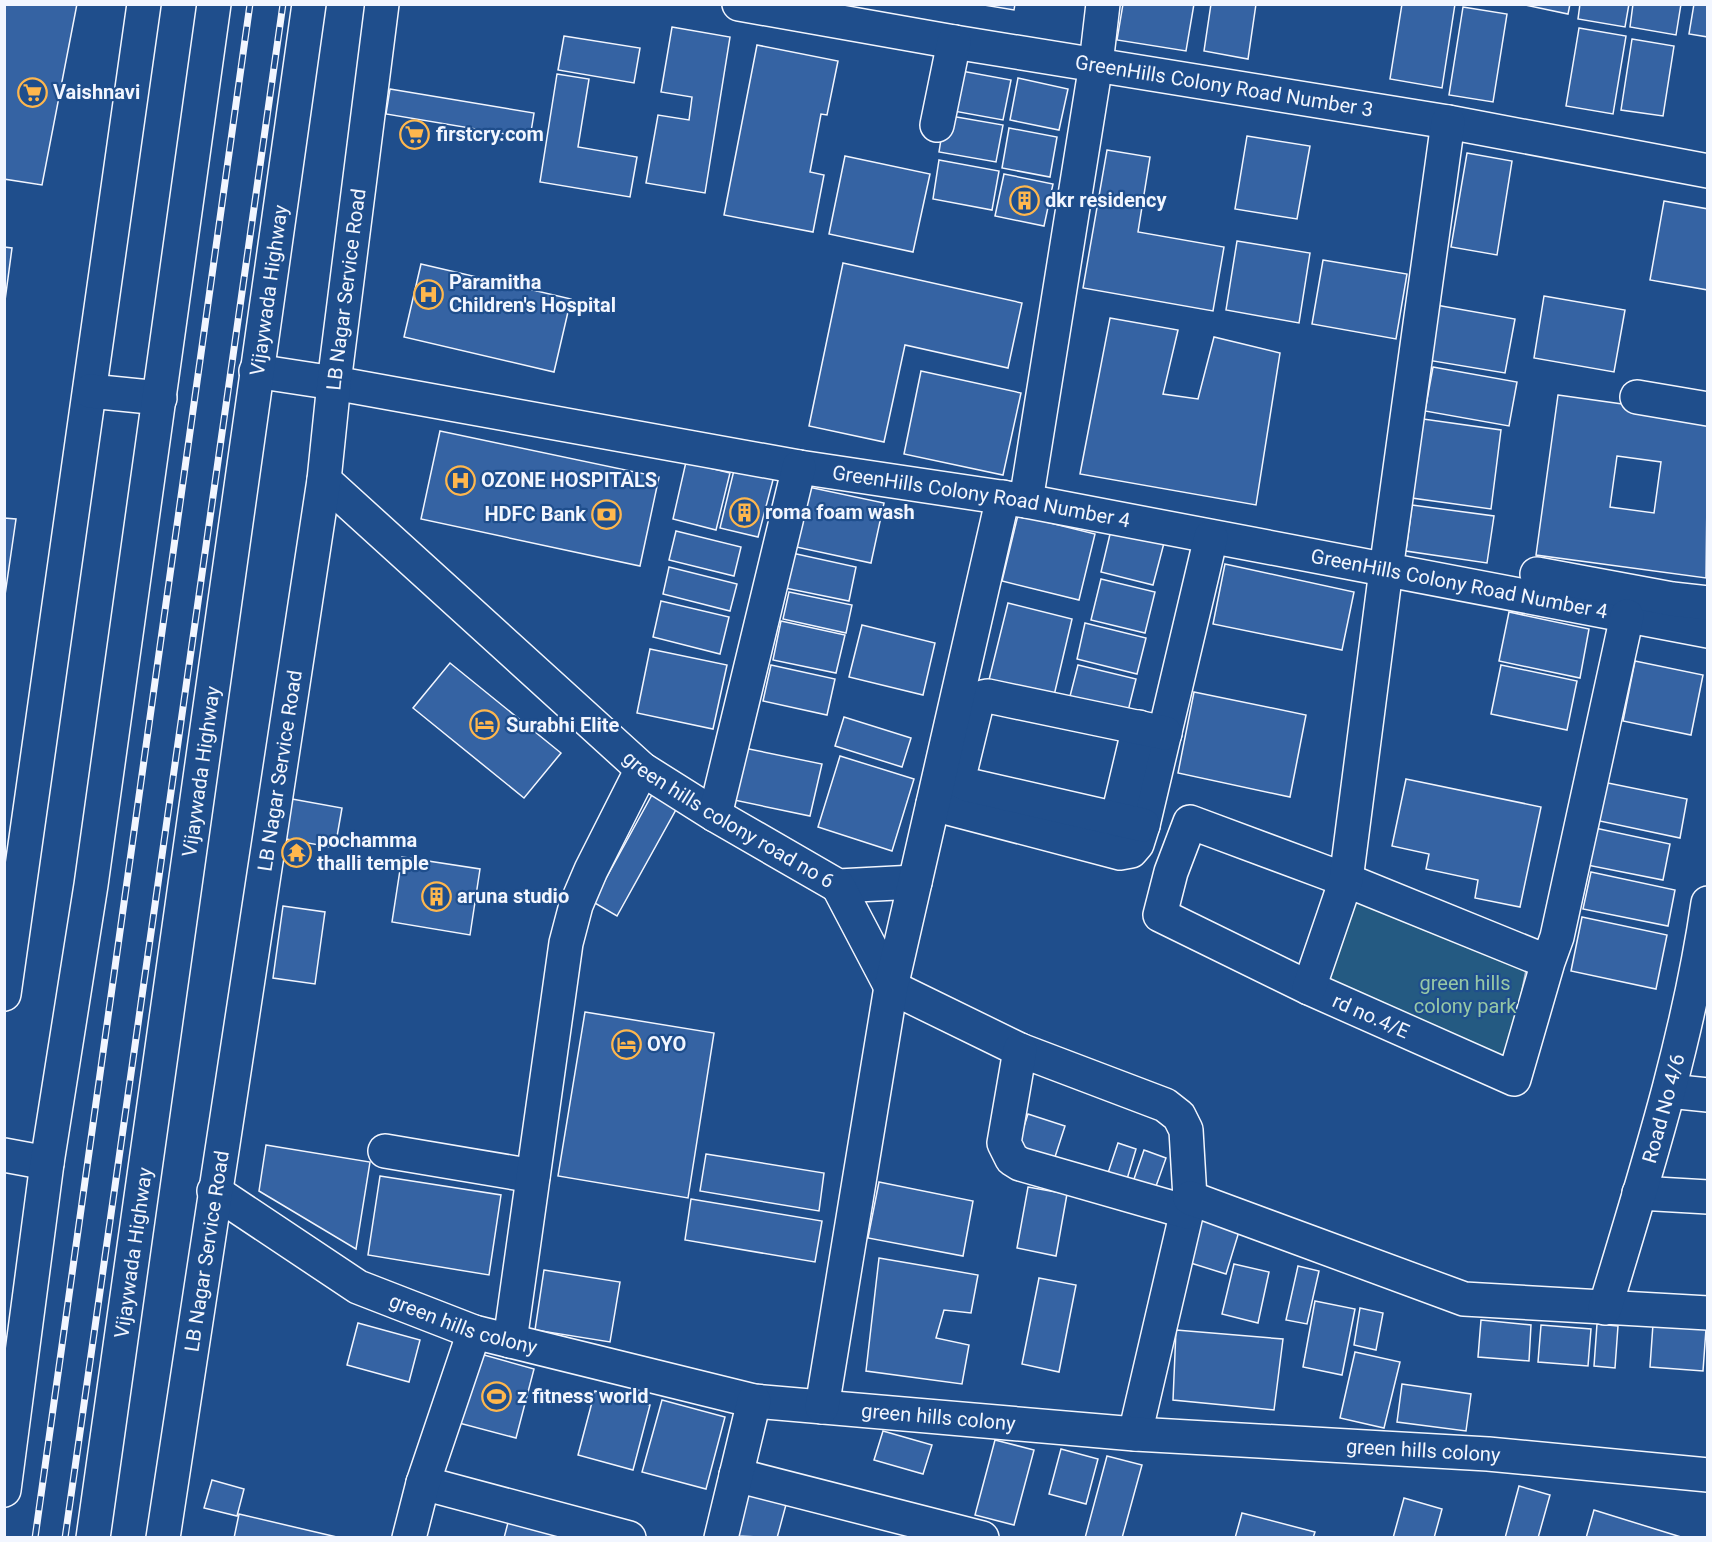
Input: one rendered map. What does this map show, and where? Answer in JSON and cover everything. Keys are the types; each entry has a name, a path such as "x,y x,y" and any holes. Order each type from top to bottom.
{"main road":[{"path":"4,994 144,4"},
{"path":"4,1490 47,1163 91,885 214,4"},
{"name":"Vijaywada Highway","path":"93,1538 309,4"},
{"name":"LB Nagar Service Road","path":"163,1538 324,480 334,383 382,4"},
{"path":"822,1407 891,987 933,804 1015,499 1096,64 1103,4"},
{"name":"GreenHills Colony Road Number 3","path":"749,6 954,42 1448,122 1707,171"},
{"path":"937,125 954,42"},
{"path":"1309,988 1346,880 1448,122"},
{"name":"GreenHills Colony Road Number 4","path":"256,371 799,467 1015,499 1386,570 1587,596 1627,616 1694,615"},
{"path":"90,391 160,398"},
{"path":"1637,397 1707,409"},
{"path":"715,815 799,467"},
{"name":"green hills colony road no 6","path":"324,480 642,769 715,815 838,886 915,882"},
{"path":"933,804 1120,853 1131,851 1137,844 1130,822 1136,776 1212,537"},
{"path":"1538,574 1587,596 1694,615"},
{"path":"1346,880 1548,962 1557,937 1627,616"},
{"path":"1130,822 968,785 960,781 959,777 976,707 983,697 988,696 1152,730"},
{"path":"510,1341 508,1257 533,1176 566,943 576,905 591,870 642,769"},
{"name":"rd no.4/E","path":"1346,880 1191,822 1171,872 1160,915 1309,988 1514,1079 1548,962"},
{"path":"838,886 891,987 1020,1050 1165,1105 1179,1116 1186,1130 1188,1205 1135,1434"},
{"name":"Road No 4/6","path":"1605,1308 1669,1091 1703,938 1707,903"},
{"path":"1020,1050 1004,1143 1012,1159 1020,1164 1188,1205 1464,1299 1707,1314"},
{"path":"1669,1091 1707,1095"},
{"path":"385,1152 533,1176"},
{"path":"4,1155 47,1163"},
{"name":"green hills colony","path":"214,1191 358,1287 474,1332 754,1401 1135,1434 1488,1454 1707,1475"},
{"path":"1639,1193 1707,1197"},
{"path":"409,1538 423,1483 474,1332"},
{"path":"722,1538 754,1401"},
{"path":"736,1475 982,1538"},
{"path":"423,1483 629,1538"}],"green space":[{"name":"green hills colony park","path":"1352,896 1527,965 1509,1054 1495,1063 1322,986"}],"building":[{"name":"Vaishnavi","path":"4,4 77,4 42,185 4,179"},
{"path":"978,4 1015,4 1014,10"},
{"path":"1123,4 1194,4 1186,51 1117,40"},
{"path":"1211,4 1256,4 1248,59 1204,51"},
{"path":"1402,4 1455,4 1442,88 1390,79"},
{"path":"1520,4 1570,4 1568,14"},
{"path":"1580,4 1629,4 1625,27 1578,19"},
{"path":"1633,4 1681,4 1676,35 1630,27"},
{"path":"1694,4 1708,4 1708,37 1689,34"},
{"path":"1463,7 1507,14 1493,102 1449,95"},
{"path":"672,27 730,37 705,193 646,183 658,115 689,120 692,97 661,92"},
{"path":"1579,28 1626,36 1613,114 1566,106"},
{"path":"564,36 640,48 634,83 558,70"},
{"path":"1632,39 1674,46 1663,116 1621,110"},
{"path":"757,45 838,61 827,115 821,114 810,172 824,175 813,232 724,215"},
{"path":"956,70 1011,80 1003,120 948,110"},
{"path":"557,74 589,79 578,147 637,157 630,197 540,182"},
{"path":"1018,78 1068,89 1059,130 1010,120"},
{"path":"390,89 534,113 530,138 386,114"},
{"path":"945,115 1003,125 996,162 939,152"},
{"path":"1009,128 1057,137 1050,177 1002,168"},
{"path":"1247,136 1310,146 1297,219 1235,209"},
{"path":"1107,150 1150,157 1138,232 1224,247 1213,311 1083,288"},
{"path":"1467,153 1512,161 1497,255 1451,247"},
{"path":"845,156 930,174 913,252 829,234"},
{"path":"939,160 999,171 992,210 933,199"},
{"name":"dkr residency","path":"1004,174 1053,184 1044,226 995,216"},
{"path":"1664,201 1708,209 1708,290 1650,280"},
{"path":"1237,241 1310,253 1299,323 1226,310"},
{"path":"4,247 12,248 4,308"},
{"path":"1323,260 1407,274 1396,339 1312,324"},
{"path":"843,263 1022,303 1008,368 905,345 884,442 809,426"},
{"path":"421,264 571,299 554,372 404,337"},
{"path":"1544,296 1625,310 1614,372 1534,358"},
{"path":"1436,305 1515,319 1505,373 1427,360"},
{"path":"1110,318 1178,330 1163,394 1198,399 1214,337 1280,353 1256,505 1080,474"},
{"path":"1433,367 1517,382 1509,426 1425,411"},
{"path":"921,371 1021,393 1003,475 904,454"},
{"path":"1558,395 1708,416 1706,578 1536,555","holes":["1617,456 1661,462 1654,513 1610,507"]},
{"path":"1423,419 1501,430 1491,509 1412,498"},
{"path":"440,431 659,477 640,566 421,519"},
{"path":"686,462 730,473 716,530 673,519"},
{"name":"roma foam wash","path":"735,466 774,476 758,537 720,528"},
{"path":"799,485 884,503 871,563 787,545"},
{"path":"1412,505 1494,516 1487,563 1406,551"},
{"path":"1018,515 1095,534 1079,600 1002,581"},
{"path":"4,518 16,519 4,602"},
{"path":"1111,530 1164,543 1153,585 1101,572"},
{"path":"676,531 741,547 734,576 669,560"},
{"path":"792,553 856,567 849,601 785,588"},
{"path":"1225,564 1354,592 1342,650 1213,624"},
{"path":"669,567 737,584 730,611 663,594"},
{"path":"1101,579 1155,592 1145,633 1091,620"},
{"path":"789,592 852,605 846,633 783,619"},
{"path":"661,601 729,617 720,654 653,637"},
{"path":"1008,603 1072,619 1052,704 987,688"},
{"path":"1509,612 1589,629 1580,678 1499,661"},
{"path":"781,621 845,635 836,673 773,660"},
{"path":"1085,623 1146,638 1137,674 1077,659"},
{"path":"862,625 935,643 923,695 849,677"},
{"path":"650,649 727,665 713,729 637,713"},
{"path":"1635,661 1703,675 1691,735 1623,721"},
{"path":"450,663 561,753 524,798 413,708"},
{"path":"771,665 835,679 827,715 763,701"},
{"path":"1078,665 1136,679 1126,719 1068,704"},
{"path":"1501,665 1577,681 1567,730 1491,714"},
{"path":"1194,692 1306,715 1290,797 1178,773"},
{"path":"844,717 911,738 902,767 835,746"},
{"path":"744,748 822,764 810,816 734,800"},
{"path":"840,756 914,779 892,851 818,827"},
{"path":"1406,779 1541,807 1520,907 1475,898 1478,880 1426,869 1429,854 1392,846"},
{"path":"1603,782 1687,799 1680,838 1595,820"},
{"path":"653,793 678,806 617,916 593,902"},
{"path":"292,799 342,808 335,848 286,839"},
{"path":"1595,828 1670,844 1663,880 1587,865"},
{"name":"aruna studio","path":"402,857 480,869 470,935 392,922"},
{"path":"1591,872 1675,890 1668,926 1583,909"},
{"path":"283,906 325,912 315,984 273,978"},
{"path":"1582,917 1667,935 1656,989 1571,971"},
{"path":"585,1012 714,1033 688,1198 558,1176"},
{"path":"1028,1114 1065,1126 1053,1163 1016,1151"},
{"path":"1118,1143 1136,1149 1127,1179 1108,1173"},
{"path":"266,1145 370,1162 356,1249 259,1191"},
{"path":"1144,1150 1166,1158 1155,1189 1133,1182"},
{"path":"706,1154 824,1173 819,1211 700,1191"},
{"path":"380,1176 501,1195 489,1275 368,1255"},
{"path":"879,1182 973,1201 963,1256 868,1238"},
{"path":"1028,1187 1067,1194 1056,1256 1017,1248"},
{"path":"691,1199 822,1221 815,1262 685,1240"},
{"path":"1196,1212 1241,1225 1226,1274 1181,1260"},
{"path":"879,1258 978,1275 971,1313 944,1310 936,1338 969,1345 962,1384 866,1371"},
{"path":"1234,1264 1269,1272 1258,1323 1222,1314"},
{"path":"1298,1266 1319,1271 1307,1324 1286,1320"},
{"path":"544,1270 620,1282 610,1342 535,1330"},
{"path":"1039,1278 1076,1285 1059,1372 1022,1364"},
{"path":"1315,1301 1355,1309 1342,1375 1303,1367"},
{"path":"1360,1308 1383,1313 1376,1350 1354,1345"},
{"path":"1481,1320 1531,1325 1529,1361 1478,1357"},
{"path":"358,1323 420,1340 409,1382 347,1365"},
{"path":"1597,1324 1618,1326 1615,1368 1594,1366"},
{"path":"1653,1324 1706,1329 1703,1371 1650,1367"},
{"path":"1541,1325 1591,1329 1588,1366 1538,1362"},
{"path":"1176,1330 1283,1339 1274,1410 1173,1400"},
{"path":"1355,1352 1400,1362 1384,1428 1340,1418"},
{"name":"z fitness world","path":"477,1353 534,1369 516,1438 459,1423"},
{"path":"1402,1384 1471,1394 1466,1431 1397,1422"},
{"path":"595,1391 650,1405 633,1470 578,1455"},
{"path":"662,1400 725,1417 706,1489 642,1472"},
{"path":"883,1431 932,1445 923,1474 874,1460"},
{"path":"995,1440 1034,1450 1014,1525 975,1515"},
{"path":"1061,1449 1098,1459 1086,1504 1049,1494"},
{"path":"1107,1456 1142,1465 1122,1538 1085,1538"},
{"path":"212,1480 244,1489 237,1516 204,1508"},
{"path":"1519,1486 1550,1495 1538,1538 1505,1538"},
{"path":"749,1491 787,1501 777,1538 737,1536"},
{"path":"1404,1498 1442,1509 1434,1538 1393,1538"},
{"path":"1594,1510 1681,1537 1586,1538"},
{"path":"1242,1513 1315,1532 1313,1538 1235,1538"},
{"path":"239,1514 341,1538 234,1538"},
{"path":"510,1515 589,1538 504,1538"}],"railway":[{"path":"35,1538 250,4"},
{"path":"65,1538 283,4"}],"place":[{"name":"Vaishnavi","path":"32,92"},
{"name":"firstcry.com","path":"415,134"},
{"name":"dkr residency","path":"1024,200"},
{"name":"Paramitha Children's Hospital","path":"428,294"},
{"name":"OZONE HOSPITALS","path":"460,480"},
{"name":"roma foam wash","path":"744,512"},
{"name":"HDFC Bank","path":"607,514"},
{"name":"Surabhi Elite","path":"485,725"},
{"name":"pochamma thalli temple","path":"296,852"},
{"name":"aruna studio","path":"436,896"},
{"name":"OYO","path":"626,1044"},
{"name":"z fitness world","path":"496,1396"}]}
